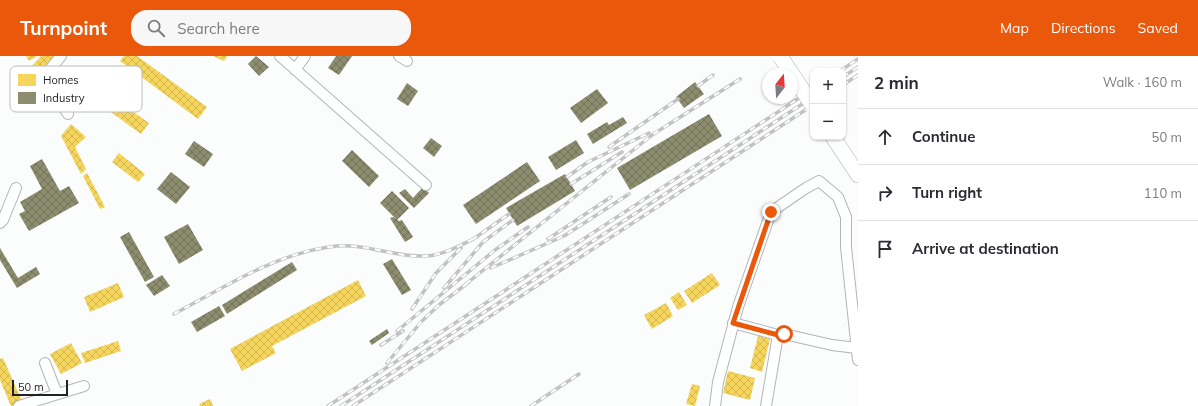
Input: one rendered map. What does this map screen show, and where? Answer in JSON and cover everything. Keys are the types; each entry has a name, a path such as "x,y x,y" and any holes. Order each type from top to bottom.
{"highway":[{"path":"780,56 812,104"},
{"path":"788,56 810,91"},
{"path":"835,140 858,175"},
{"path":"842,140 858,166"}],"street":[{"path":"53,66 61,56"},
{"path":"280,56 426,184"},
{"path":"295,70 305,56"},
{"path":"715,406 718,382 733,323 771,212 819,181 838,198 846,217 846,247 858,360"},
{"path":"0,223 3,220 16,188"},
{"path":"733,323 778,335 784,334 832,345 857,348"},
{"path":"766,406 778,335"},
{"path":"45,363 57,394"},
{"path":"19,406 84,386"}],"building: Homes":[{"path":"26,56 37,56 29,61"},
{"path":"41,56 59,56 50,66 32,66"},
{"path":"124,56 137,56 207,107 198,119 142,77 142,66 127,66 120,61"},
{"path":"213,56 227,56 224,61"},
{"path":"111,112 134,112 149,123 141,134"},
{"path":"71,124 86,137 75,147 86,169 81,174 61,136"},
{"path":"119,153 145,174 138,182 112,162"},
{"path":"87,173 105,207 100,209 83,176"},
{"path":"712,273 720,285 692,303 684,291"},
{"path":"358,280 366,296 272,346 276,353 242,371 230,349"},
{"path":"118,283 124,297 90,312 84,297"},
{"path":"679,292 687,305 678,310 670,298"},
{"path":"666,303 673,316 652,329 644,315"},
{"path":"758,336 770,339 762,372 750,368"},
{"path":"118,341 121,351 85,363 81,353"},
{"path":"71,343 82,363 61,374 50,354"},
{"path":"3,358 22,401 11,406 0,380 0,359"},
{"path":"728,371 755,378 750,400 723,393"},
{"path":"692,384 700,386 695,406 686,404"},
{"path":"210,399 213,406 200,406 199,404"}],"building: Industry":[{"path":"256,56 269,67 259,76 248,64"},
{"path":"336,56 352,56 339,75 328,68"},
{"path":"695,82 704,94 684,108 676,97"},
{"path":"407,83 418,91 408,106 397,99"},
{"path":"597,89 608,103 581,123 570,108"},
{"path":"709,114 722,136 630,190 617,168"},
{"path":"623,117 627,123 593,144 587,134 607,122 609,125"},
{"path":"431,138 442,146 434,157 423,148"},
{"path":"576,140 584,153 556,170 548,157"},
{"path":"194,141 213,154 204,167 185,154"},
{"path":"352,150 379,176 369,187 342,161"},
{"path":"42,159 60,191 69,186 79,203 29,231 19,214 25,211 20,202 42,189 30,166"},
{"path":"527,162 540,181 476,224 463,205"},
{"path":"171,172 190,187 176,204 157,189"},
{"path":"565,174 575,191 517,226 506,208"},
{"path":"423,187 429,193 414,208 399,193 405,189 413,198"},
{"path":"392,191 409,208 397,220 380,203"},
{"path":"393,217 399,221 402,220 413,237 405,242 390,218"},
{"path":"188,224 203,250 179,264 164,237"},
{"path":"129,232 154,277 145,282 120,237"},
{"path":"0,248 18,278 36,267 40,274 17,288 0,260"},
{"path":"392,259 411,290 402,295 383,264"},
{"path":"292,262 297,270 227,314 222,305"},
{"path":"162,275 170,286 154,296 146,285"},
{"path":"219,306 225,316 197,332 191,322"},
{"path":"387,329 389,333 372,345 369,341"}],"railway":[{"path":"844,68 858,59"},
{"path":"846,75 858,67"},
{"path":"698,86 713,75"},
{"path":"846,83 858,75"},
{"path":"466,284 652,135 740,79"},
{"path":"328,406 810,91"},
{"path":"609,147 678,99"},
{"path":"341,406 810,99"},
{"path":"353,406 810,107"},
{"path":"567,177 588,162 649,133"},
{"path":"571,184 622,152"},
{"path":"491,268 564,236 629,194"},
{"path":"548,239 611,197"},
{"path":"472,240 509,214"},
{"path":"444,288 483,242 513,220"},
{"path":"397,331 495,250 528,227"},
{"path":"174,314 230,283 268,265 308,251 329,247 355,246 402,255 426,256 446,252 477,237"},
{"path":"412,309 436,273 461,248"},
{"path":"387,363 421,322 439,305 469,282"},
{"path":"381,345 403,331"},
{"path":"531,406 579,374"}],"route":[{"path":"771,212 733,323 778,335 784,334"}]}
